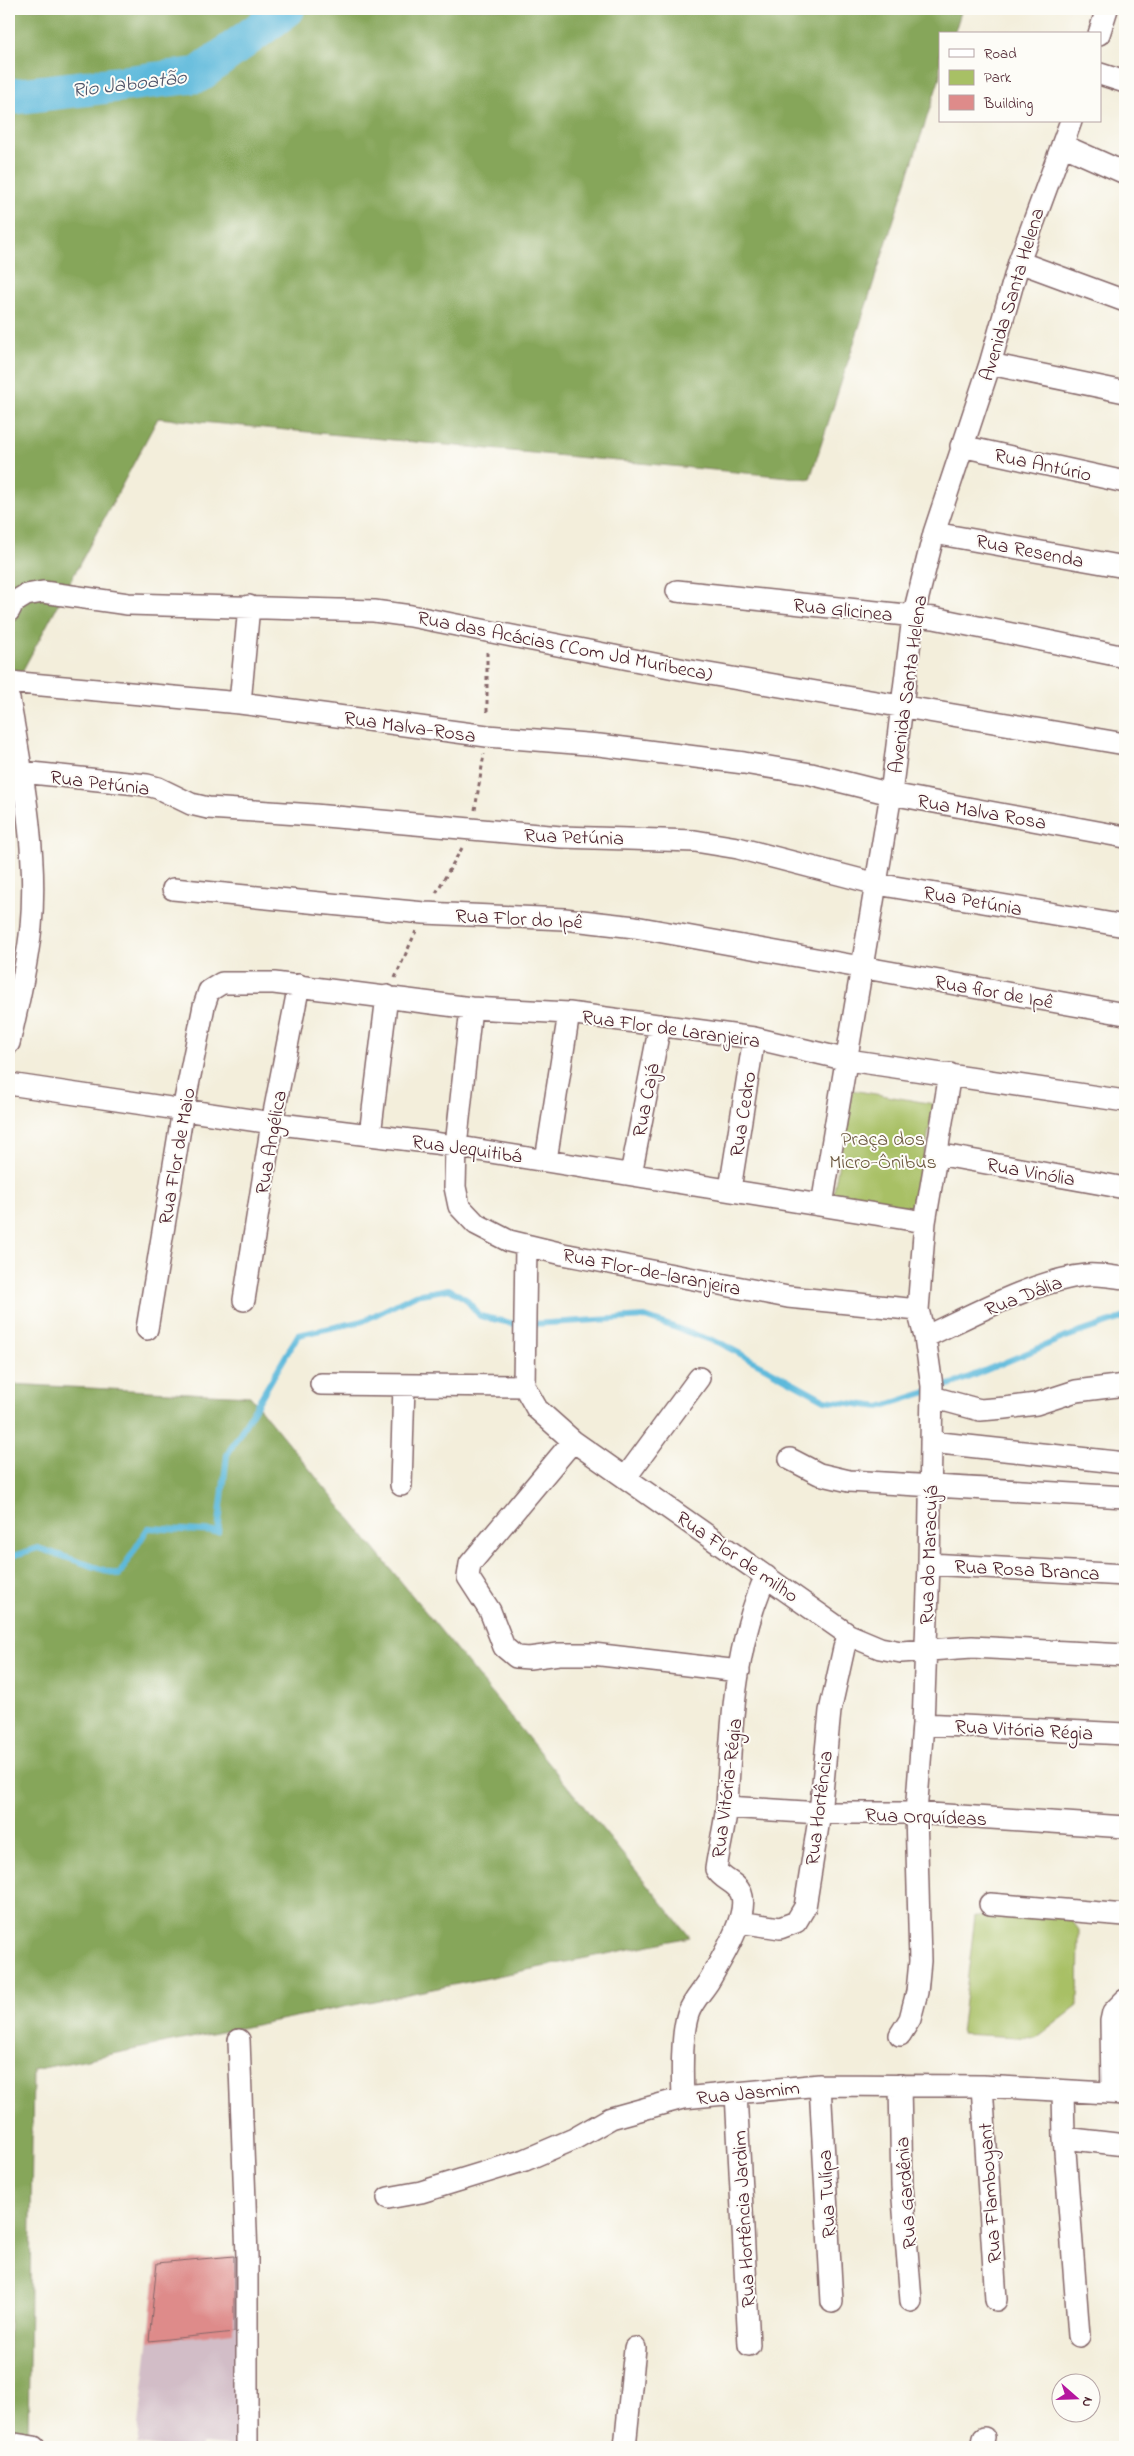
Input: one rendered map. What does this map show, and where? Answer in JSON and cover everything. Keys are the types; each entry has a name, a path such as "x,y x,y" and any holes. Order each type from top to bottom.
{"street":[{"path":"1100,32 1107,9"},
{"path":"1102,75 1125,82"},
{"name":"Avenida Santa Helena","path":"822,1205 848,1060 891,794 913,617 934,532 990,364 1019,262 1070,122"},
{"path":"1062,145 1125,173"},
{"path":"1019,262 1125,301"},
{"path":"990,364 1125,392"},
{"name":"Rua Antúrio","path":"962,446 1125,482"},
{"name":"Rua Resenda","path":"934,532 1125,567"},
{"name":"Rua Glicinea","path":"677,591 934,618 1125,657"},
{"name":"Rua das Acácias (Com Jd Muribeca)","path":"9,611 13,603 26,595 43,592 128,604 374,611 411,616 676,668 1125,744"},
{"path":"240,703 249,606"},
{"name":"Rua Malva-Rosa","path":"9,682 240,703 487,736 609,746 811,774"},
{"path":"9,699 22,772 31,860 31,925 26,967 9,1043"},
{"name":"Rua Petúnia","path":"22,772 153,786 190,804 208,808 314,815 561,837 695,841 738,848 877,884 1125,926"},
{"name":"Rua Malva Rosa","path":"811,774 891,794 1125,837"},
{"name":"Rua Flor do Ipê","path":"173,889 424,913 564,919 635,926 863,968"},
{"name":"Rua flor de Ipê","path":"863,968 1125,1014"},
{"name":"Rua Flor de Laranjeira","path":"214,986 222,983 242,982 299,985 471,1008 569,1013 754,1038 848,1060 1125,1101"},
{"name":"Rua Angélica","path":"244,1300 272,1123 299,985"},
{"name":"Rua Flor de Maio","path":"147,1329 184,1110 204,1006 209,991 214,986"},
{"path":"370,1134 387,996"},
{"name":"Rua Flor-de-laranjeira","path":"471,1008 456,1146 454,1187 459,1206 476,1224 495,1235 526,1245 788,1297 918,1310"},
{"path":"546,1160 569,1013"},
{"name":"Rua Cajá","path":"631,1174 660,1025"},
{"name":"Rua Cedro","path":"730,1189 754,1038"},
{"name":"Rua do Maracujá","path":"900,2035 912,2010 917,1992 920,1961 916,1813 923,1724 929,1564 932,1392 925,1337 918,1310 925,1222 950,1074"},
{"name":"Rua Jequitibá","path":"9,1084 272,1123 456,1146 925,1222"},
{"name":"Rua Vinólia","path":"937,1154 1125,1188"},
{"path":"321,1384 524,1386 526,1245"},
{"name":"Rua Dália","path":"925,1337 1009,1299 1066,1278 1089,1274 1125,1278"},
{"path":"626,1477 699,1378"},
{"path":"401,1485 404,1385"},
{"path":"932,1392 980,1410 1036,1404 1076,1390 1125,1385"},
{"name":"Rua Flor de milho","path":"524,1386 537,1409 573,1441 849,1635 880,1648 901,1652 972,1647 1125,1655"},
{"path":"573,1441 470,1564 468,1577 490,1611 504,1647 516,1657 530,1658 559,1654 592,1654 739,1671"},
{"path":"931,1442 1125,1463"},
{"path":"790,1459 819,1474 850,1482 1125,1497"},
{"name":"Rua Rosa Branca","path":"929,1564 1125,1574"},
{"name":"Rua Vitória-Régia","path":"684,2098 682,2080 688,2014 739,1922 743,1905 741,1893 737,1887 721,1877 716,1869 726,1807 727,1776 739,1671 754,1603 766,1576"},
{"name":"Rua Hortência","path":"739,1922 780,1928 796,1922 806,1902 820,1813 830,1711 844,1648 849,1635"},
{"name":"Rua Vitória Régia","path":"923,1724 1125,1734"},
{"name":"Rua Orquídeas","path":"726,1807 820,1813 916,1813 1125,1827"},
{"path":"990,1904 1125,1915"},
{"path":"1119,2093 1111,2020 1118,2005 1125,2000"},
{"path":"239,2040 247,2257 247,2447"},
{"name":"Rua Jasmim","path":"388,2198 421,2192 525,2160 574,2139 611,2118 684,2098 820,2085 982,2086 1062,2092 1119,2093"},
{"name":"Rua Tulípa","path":"820,2085 832,2302"},
{"name":"Rua Gardênia","path":"900,2085 902,2186 911,2301"},
{"name":"Rua Flamboyant","path":"982,2086 996,2300"},
{"path":"1062,2092 1080,2336"},
{"name":"Rua Hortência Jardim","path":"736,2093 749,2345"},
{"path":"1064,2138 1125,2145"},
{"path":"626,2447 635,2348"},
{"path":"9,2443 34,2447"}],"shaded area":[{"path":"243,2256 242,2447 203,2444 201,2447 163,2447 137,2444 157,2263"}],"green space":[{"path":"9,9 962,9 955,32 939,32 939,80 810,479 158,418 9,696"},
{"name":"Praça dos Micro-Ônibus","path":"852,1090 934,1104 914,1208 833,1196"},
{"path":"9,1384 250,1396 690,1937 33,2070 28,2441 9,2438"},
{"path":"975,1916 1070,1918 1079,1930 1078,2006 1036,2038 961,2034"}],"building":[{"path":"234,2256 234,2332 149,2341 157,2263"}],"waterway":[{"name":"Rio Jaboatão","path":"9,97 198,75 287,9"},
{"path":"9,1557 38,1548 119,1575 148,1528 218,1532 227,1455 298,1335 363,1321 415,1295 449,1289 466,1299 480,1316 519,1325"},
{"path":"533,1324 645,1317 722,1344 825,1400 880,1407 955,1383 1063,1338 1125,1317"}]}
